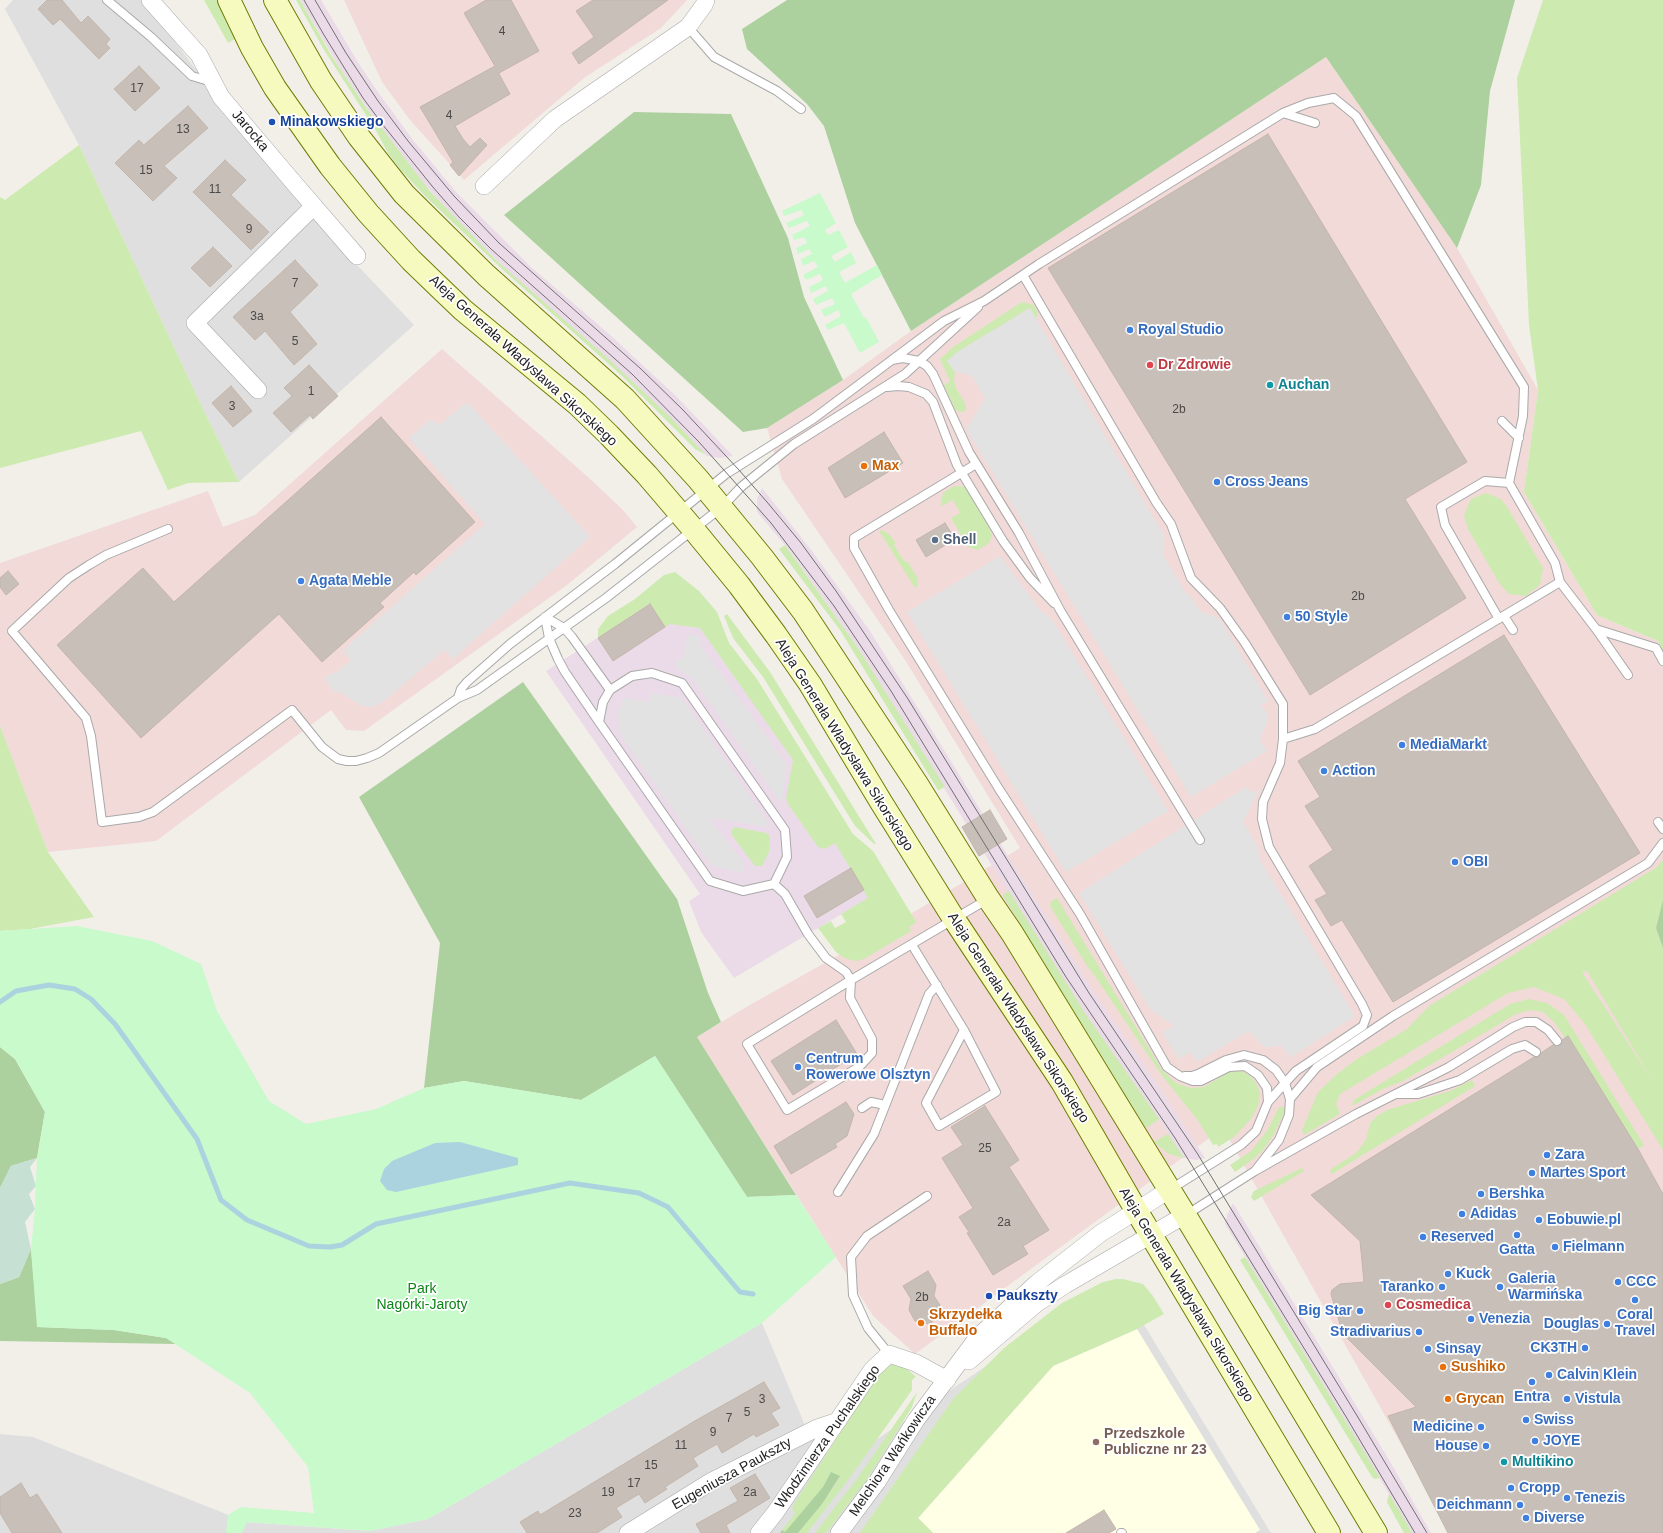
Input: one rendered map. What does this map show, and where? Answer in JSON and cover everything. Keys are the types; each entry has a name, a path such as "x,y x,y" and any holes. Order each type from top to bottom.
{"main road":[{"name":"Aleja Generała Władysława Sikorskiego","path":"229,0 252,48 275,88 330,166 387,235 463,310 593,420 641,469 739,585 810,684 880,802 954,919 1062,1082 1326,1532"},
{"path":"275,0 321,81 363,143 404,194 486,275 625,399 722,507 803,611 917,784 988,898 1012,933 1185,1215 1376,1533"}],"street":[{"name":"Jarocka","path":"150,0 199,55 221,97 357,256"},
{"path":"484,186 555,119 688,27 706,0"},
{"path":"258,390 195,323 314,206"},
{"name":"Melchiora Wańkowicza","path":"839,1533 877,1482 916,1420 978,1337 1037,1283 1101,1233 1169,1190"},
{"name":"Melchiora Wańkowicza","path":"947,1380 1037,1303 1185,1215"},
{"name":"Włodzimierza Puchalskiego","path":"759,1533 775,1513 872,1370 889,1354 916,1363 947,1380"},
{"name":"Eugeniusza Paukszty","path":"628,1533 712,1481 817,1428 838,1421"}],"lane":[{"path":"107,0 151,37 192,76 213,82"},
{"path":"688,27 714,57 777,91 802,109"},
{"path":"458,698 461,689 476,673 510,644 615,564 707,490 741,464 813,419 944,321 984,301 1192,168 1282,113 1308,103 1334,98 1356,116 1489,328 1524,387 1523,416 1509,483 1555,562 1560,582 1596,629 1628,675"},
{"path":"1282,113 1314,123"},
{"path":"1023,275 1156,502 1171,524 1191,578 1220,608 1283,704 1283,740 1280,763 1264,802 1262,819 1269,847 1362,1004 1367,1015 1363,1026 1296,1071 1268,1102 1256,1131 1241,1145 1169,1190"},
{"path":"168,529 106,555 88,565 69,578 12,631 86,718 91,736 102,822 139,817 153,812 292,710 314,739 330,753 343,760 356,761 379,753 458,698 477,690 616,591 722,507 741,487 794,444 905,374 984,301"},
{"path":"890,361 904,358 919,361 927,366 935,378 966,448 1019,533 1060,610 1200,840"},
{"path":"882,389 892,386 904,386 920,391 929,397 936,407 957,465 1003,541 1030,578 1060,610"},
{"path":"1502,421 1519,438"},
{"path":"976,464 854,538 854,548 901,629 1006,801 1080,914 1167,1066 1180,1076 1193,1081 1201,1081 1228,1067 1245,1066 1258,1075 1266,1088 1268,1102"},
{"path":"1509,483 1485,481 1441,507 1445,525 1502,617 1513,630"},
{"path":"1283,740 1315,729 1560,582"},
{"path":"544,617 564,628 610,690"},
{"path":"544,617 549,638 565,672 710,881 743,891 774,884"},
{"path":"1596,629 1656,648 1663,661"},
{"path":"599,722 603,702 610,690 632,676 652,674 682,683 785,830 787,857 774,884"},
{"path":"1290,1099 1317,1067 1393,1016 1648,863 1663,843"},
{"path":"774,884 785,894 808,934 826,958 846,972 851,980 850,998 872,1039 872,1053 859,1067 787,1110 747,1044 851,980 912,945 988,898"},
{"path":"912,945 964,1030 996,1092 939,1126 926,1103 964,1030"},
{"path":"838,1192 874,1134 929,994 937,985"},
{"path":"1185,1215 1255,1171 1356,1114 1449,1067 1513,1027 1525,1022 1536,1022 1548,1030 1557,1041"},
{"path":"1395,1094 1418,1094 1460,1080 1512,1049 1525,1045 1536,1052"},
{"path":"1180,1076 1192,1076 1226,1060 1244,1055 1263,1060 1276,1070 1285,1083 1290,1099 1289,1115 1280,1140 1255,1171"},
{"path":"862,1108 871,1102 885,1105"},
{"path":"889,1354 868,1328 853,1295 851,1258 867,1236 927,1196"}],"shaded area":[{"path":"13,0 144,0 237,125 358,266 414,325 239,482 79,145 5,9"},
{"path":"300,0 321,0 359,64 380,95 413,140 456,192 531,267 608,333 676,396 733,456 720,458 707,456 636,385 512,275 464,228 420,179 377,123 339,67"},
{"path":"344,0 687,0 661,28 584,78 464,180 410,120 382,82"},
{"path":"1326,57 1457,248 1538,390 1524,492 1597,615 1658,641 1663,649 1663,900 1656,928 1663,948 1663,1533 1451,1533 1223,1128 915,1354 873,1316 697,1037 748,1006 894,924 1020,848 905,660 782,479 767,428 843,380 911,331"},
{"path":"1030,308 1163,534 1163,555 1185,592 1193,600 1200,611 1220,619 1268,701 1261,705 1269,716 1260,740 1267,751 1191,797 966,429 985,399 972,376 954,371 947,361 957,352"},
{"path":"442,349 588,477 623,510 637,527 567,585 364,731 346,730 331,710 156,841 48,852 0,726 0,563 208,491 223,527 255,515"},
{"path":"467,402 590,537 453,659 444,650 383,702 373,707 359,705 340,692 334,692 324,677 337,672 351,660 343,650 485,524 409,438 431,419 439,425"},
{"path":"762,488 812,551 870,631 959,774 1018,873 1093,991 1159,1087 1205,1158 1196,1160 1184,1158 1157,1116 1085,1013 1009,891 1008,892 858,648 789,550 757,512 757,499"},
{"path":"1000,556 1040,610 1053,621 1168,811 1066,872 907,612"},
{"path":"673,586 884,889 734,978 701,932 689,901 700,894 546,671 650,604"},
{"path":"688,635 700,636 700,645 787,765 782,801 779,801 693,679 675,667 677,658 683,659"},
{"path":"652,693 682,698 769,824 768,827 712,818 713,823 744,864 744,873 713,866 710,863 621,736 617,714 624,698 649,702"},
{"path":"1246,787 1252,793 1259,790 1243,822 1257,845 1260,860 1355,1016 1290,1058 1281,1045 1264,1047 1249,1031 1197,1062 1190,1052 1179,1059 1162,1032 1174,1026 1150,1009 1079,893"},
{"path":"37,1158 30,1167 36,1186 29,1194 35,1209 25,1222 31,1249 19,1277 0,1284 0,1188 11,1166"},
{"path":"1233,1203 1388,1458 1431,1533 1412,1533 1225,1224 1227,1215"},
{"path":"1116,1279 1271,1533 0,1533 0,1434 33,1437 246,1522 370,1531 428,1519 762,1323 804,1423 837,1466"},
{"name":"Przedszkole Publiczne nr 23","path":"1137,1329 1260,1530 1255,1533 933,1533 918,1518 1053,1366"}],"green space":[{"path":"204,0 217,0 235,39 228,43"},
{"path":"296,0 300,0 331,55 367,109 430,191 495,259 611,361 671,418 706,455 695,449 621,375 502,269 426,197 401,170 388,153 375,129 324,50"},
{"path":"787,0 1515,0 1490,91 1481,185 1457,248 1326,57 911,331 855,223 824,126 807,104 747,49 742,29"},
{"path":"1543,0 1663,0 1663,650 1658,641 1597,615 1524,492 1538,390 1529,325 1517,78"},
{"path":"634,112 731,114 788,238 804,297 843,380 767,428 743,432 504,215"},
{"path":"79,145 239,482 188,483 168,490 141,431 0,468 0,197 5,200"},
{"path":"820,193 836,223 825,230 828,235 839,230 848,247 831,256 835,262 851,252 856,263 839,272 845,283 877,265 882,275 851,294 864,318 866,317 879,342 860,353 844,323 828,330 825,325 841,316 838,310 825,317 821,310 835,304 832,298 816,305 813,299 828,291 826,286 811,293 809,287 823,280 820,274 806,280 803,275 818,267 814,261 803,266 801,259 812,254 809,249 798,254 796,248 807,243 804,237 794,240 792,235 810,226 807,221 789,228 786,223 804,215 801,210 784,216 782,211"},
{"path":"1022,302 1034,305 1038,313 1036,319 1029,308 948,361 955,373 954,381 956,388 966,405 966,410 963,412 956,411 944,385 950,381 940,359 953,347"},
{"path":"954,486 965,487 990,529 992,536 989,543 978,550 968,547 951,518 960,513 953,500 942,506 941,502 943,493"},
{"path":"1486,493 1501,499 1543,568 1540,585 1526,596 1509,594 1499,583 1468,529 1464,515 1471,499"},
{"path":"881,530 889,534 896,543 894,545 904,561 908,562 918,579 918,586 915,588 879,531"},
{"path":"785,545 858,648 945,787 938,790 840,630 779,549"},
{"path":"675,572 699,591 717,612 729,643 757,679 853,834 873,851 915,920 916,923 909,927 911,931 864,959 857,961 844,958 836,952 818,928 831,921 835,928 846,922 841,914 868,898 835,843 825,849 818,847 788,804 786,798 793,760 700,628 670,624 665,627 649,604 598,638 598,629 608,616 635,599 664,575"},
{"path":"727,614 770,672 876,844 874,844 855,826 763,677 733,638 724,616"},
{"path":"523,682 677,899 708,993 721,1022 697,1037 796,1195 747,1197 655,1056 581,1100 464,1081 424,1088 440,943 359,797"},
{"path":"0,726 48,852 94,917 30,929 0,931"},
{"path":"735,827 766,833 769,835 769,852 762,866 755,866 731,834 732,829"},
{"path":"1663,860 1663,900 1656,928 1663,948 1663,1150 1585,1024 1564,999 1534,987 1508,993 1340,1094 1336,1104 1340,1114 1304,1135 1302,1130 1318,1092 1337,1074 1357,1059 1407,1029 1429,1006 1657,867","holes":["1587,971 1654,1083 1582,972"]},
{"path":"1009,891 1085,1013 1159,1119 1148,1127 1144,1125 1003,896"},
{"path":"1057,898 1162,1070 1176,1083 1190,1088 1204,1087 1229,1072 1240,1070 1250,1076 1256,1083 1260,1093 1258,1106 1251,1119 1234,1137 1218,1147 1217,1144 1213,1145 1197,1119 1163,1077 1089,969 1050,906 1051,901"},
{"path":"1663,900 1663,948 1656,928"},
{"name":"Park Nagórki-Jaroty","path":"77,926 152,941 201,964 217,1011 269,1101 306,1124 376,1109 424,1088 464,1081 581,1100 655,1056 747,1197 796,1195 836,1257 762,1323 428,1519 370,1531 247,1522 242,1533 226,1533 228,1515 241,1507 314,1513 308,1467 250,1393 166,1338 114,1330 37,1327 31,1249 35,1209 37,1158 45,1112 15,1059 0,1047 0,931"},
{"path":"1529,999 1547,1003 1564,1015 1644,1145 1638,1149 1569,1037 1565,1038 1554,1022 1543,1012 1530,1010 1516,1014 1403,1081 1383,1089 1352,1106 1354,1100 1510,1004"},
{"path":"0,1047 15,1059 45,1112 37,1158 11,1166 0,1188"},
{"path":"1472,1080 1475,1086 1332,1174 1330,1170 1356,1153 1366,1140 1370,1123 1377,1116 1387,1110 1450,1091"},
{"path":"1279,1107 1284,1107 1285,1111 1273,1136 1255,1158 1235,1172 1230,1165 1251,1151 1267,1131"},
{"path":"1168,1134 1184,1158 1169,1154 1154,1142"},
{"path":"1302,1168 1304,1171 1254,1201 1251,1197 1254,1191"},
{"path":"31,1249 38,1327 114,1330 166,1338 176,1344 0,1341 0,1284 19,1277"},
{"path":"1245,1257 1380,1478 1375,1479 1372,1477 1240,1260"},
{"path":"1123,1279 1143,1284 1153,1296 1164,1314 1137,1329 1053,1366 918,1518 933,1533 860,1533 953,1399 1004,1348 1062,1303 1103,1282"},
{"path":"892,1364 898,1364 905,1367 916,1377 912,1380 912,1390 851,1476 807,1533 798,1533 822,1504 840,1477 831,1472 823,1487 785,1533 782,1530 795,1514 792,1507 881,1370"},
{"path":"917,1392 912,1407 866,1481 826,1533 815,1533 856,1480"},
{"path":"831,1472 840,1476 822,1504 798,1533 780,1533 782,1530 785,1532 823,1487"},
{"path":"1389,1494 1412,1533 1404,1533 1387,1502"}],"water":[{"path":"460,1142 518,1158 518,1165 396,1192 387,1190 380,1181 384,1169 392,1161 435,1143"}],"building":[{"path":"47,0 62,0 81,23 88,16 110,39 106,44 110,48 99,59 60,19 53,25 38,9"},
{"path":"486,0 511,0 539,51 499,73 498,72 510,94 455,126 470,147 480,138 487,145 459,176 450,165 453,162 420,107 495,66 464,13"},
{"path":"593,0 668,0 579,64 572,53 594,37 576,11"},
{"path":"139,66 160,88 135,111 114,89"},
{"path":"188,106 208,128 164,166 177,178 153,201 115,163 139,140 144,145"},
{"name":"Auchan","path":"1268,134 1467,462 1405,499 1466,598 1310,695 1048,268"},
{"path":"225,160 246,180 231,195 269,232 251,250 193,192"},
{"path":"213,247 232,266 210,287 191,268"},
{"path":"295,260 318,285 290,312 317,344 294,365 265,331 255,340 233,317"},
{"path":"309,365 338,396 313,419 310,415 291,432 273,413 292,396 284,388"},
{"path":"231,386 252,411 233,427 212,403"},
{"name":"Agata Meble","path":"381,417 475,522 416,575 414,572 380,603 384,607 322,662 279,614 141,738 57,645 143,568 174,602"},
{"name":"Max","path":"884,432 903,463 845,498 828,468"},
{"name":"Shell","path":"945,523 955,539 926,557 916,540"},
{"path":"8,571 19,584 6,595 0,587 0,578"},
{"path":"650,604 665,627 613,661 598,638"},
{"path":"1504,635 1640,853 1393,1002 1342,920 1331,926 1315,900 1327,894 1309,866 1333,850 1305,806 1320,797 1298,761"},
{"path":"990,810 1007,839 979,856 962,827"},
{"path":"851,868 864,890 817,918 804,896"},
{"path":"836,1020 857,1054 793,1095 771,1061"},
{"name":"Galeria Warmińska","path":"1568,1036 1638,1149 1663,1194 1663,1533 1448,1533 1388,1416 1416,1407 1343,1334 1331,1294 1332,1290 1340,1284 1364,1282 1360,1241 1311,1195 1534,1057 1539,1057 1541,1053 1553,1045 1560,1045 1562,1040"},
{"path":"846,1102 854,1114 847,1136 835,1144 837,1147 791,1174 774,1146"},
{"path":"985,1106 1019,1160 1009,1167 1049,1230 1023,1246 1028,1254 993,1275 959,1217 973,1208 942,1158 963,1145 951,1127"},
{"path":"928,1271 936,1285 934,1296 940,1305 936,1319 929,1324 915,1321 909,1310 911,1299 903,1286"},
{"path":"764,1382 780,1408 771,1413 779,1425 756,1437 754,1434 722,1453 717,1444 693,1458 698,1466 665,1487 667,1489 645,1503 639,1494 616,1508 622,1517 597,1533 527,1533 520,1522 538,1511 540,1515 693,1422"},
{"path":"755,1474 770,1498 726,1525 730,1533 701,1533 696,1524 738,1501 730,1488"},
{"path":"21,1483 30,1498 37,1494 62,1533 12,1533 0,1513 0,1497"},
{"path":"1104,1510 1116,1529 1109,1533 1066,1533"}],"waterway":[{"path":"0,1002 16,991 49,985 75,989 91,999 115,1024 197,1139 221,1200 247,1220 309,1246 330,1247 342,1245 376,1224 570,1183 639,1193 668,1207 740,1292 753,1294"}],"tram line":[{"path":"304,0 363,98 432,186 459,217 491,249 632,374 699,442 771,523 834,606 891,691 1066,977 1175,1138 1345,1415 1415,1533"},
{"path":"315,0 346,53 378,101 408,141 454,196 499,243 641,369 683,410 767,502 801,543 836,591 908,699 1089,993 1197,1153 1427,1533"}],"place":[{"name":"Minakowskiego","path":"272,122"},
{"name":"Royal Studio","path":"1130,330"},
{"name":"Dr Zdrowie","path":"1150,365"},
{"name":"Auchan","path":"1270,385"},
{"name":"Max","path":"864,466"},
{"name":"Cross Jeans","path":"1217,482"},
{"name":"Shell","path":"935,540"},
{"name":"Agata Meble","path":"301,581"},
{"name":"50 Style","path":"1287,617"},
{"name":"MediaMarkt","path":"1402,745"},
{"name":"Action","path":"1324,771"},
{"name":"OBI","path":"1455,862"},
{"name":"Centrum Rowerowe Olsztyn","path":"798,1067"},
{"name":"Zara","path":"1547,1155"},
{"name":"Martes Sport","path":"1532,1173"},
{"name":"Bershka","path":"1481,1194"},
{"name":"Adidas","path":"1462,1214"},
{"name":"Eobuwie.pl","path":"1539,1220"},
{"name":"Gatta","path":"1517,1235"},
{"name":"Reserved","path":"1423,1237"},
{"name":"Fielmann","path":"1555,1247"},
{"name":"Kuck","path":"1448,1274"},
{"name":"CCC","path":"1618,1282"},
{"name":"Taranko","path":"1442,1287"},
{"name":"Galeria Warmińska","path":"1500,1287"},
{"name":"Paukszty","path":"989,1296"},
{"name":"Coral Travel","path":"1635,1300"},
{"name":"Cosmedica","path":"1388,1305"},
{"name":"Big Star","path":"1360,1311"},
{"name":"Venezia","path":"1471,1319"},
{"name":"Skrzydełka Buffalo","path":"921,1323"},
{"name":"Douglas","path":"1607,1324"},
{"name":"Stradivarius","path":"1419,1332"},
{"name":"CK3TH","path":"1585,1348"},
{"name":"Sinsay","path":"1428,1349"},
{"name":"Sushiko","path":"1443,1367"},
{"name":"Calvin Klein","path":"1549,1375"},
{"name":"Entra","path":"1532,1382"},
{"name":"Grycan","path":"1448,1399"},
{"name":"Vistula","path":"1567,1399"},
{"name":"Swiss","path":"1526,1420"},
{"name":"Medicine","path":"1481,1427"},
{"name":"JOYE","path":"1535,1441"},
{"name":"Przedszkole Publiczne nr 23","path":"1096,1442"},
{"name":"House","path":"1486,1446"},
{"name":"Multikino","path":"1504,1462"},
{"name":"Cropp","path":"1511,1488"},
{"name":"Tenezis","path":"1567,1498"},
{"name":"Deichmann","path":"1520,1505"},
{"name":"Diverse","path":"1526,1518"}]}
